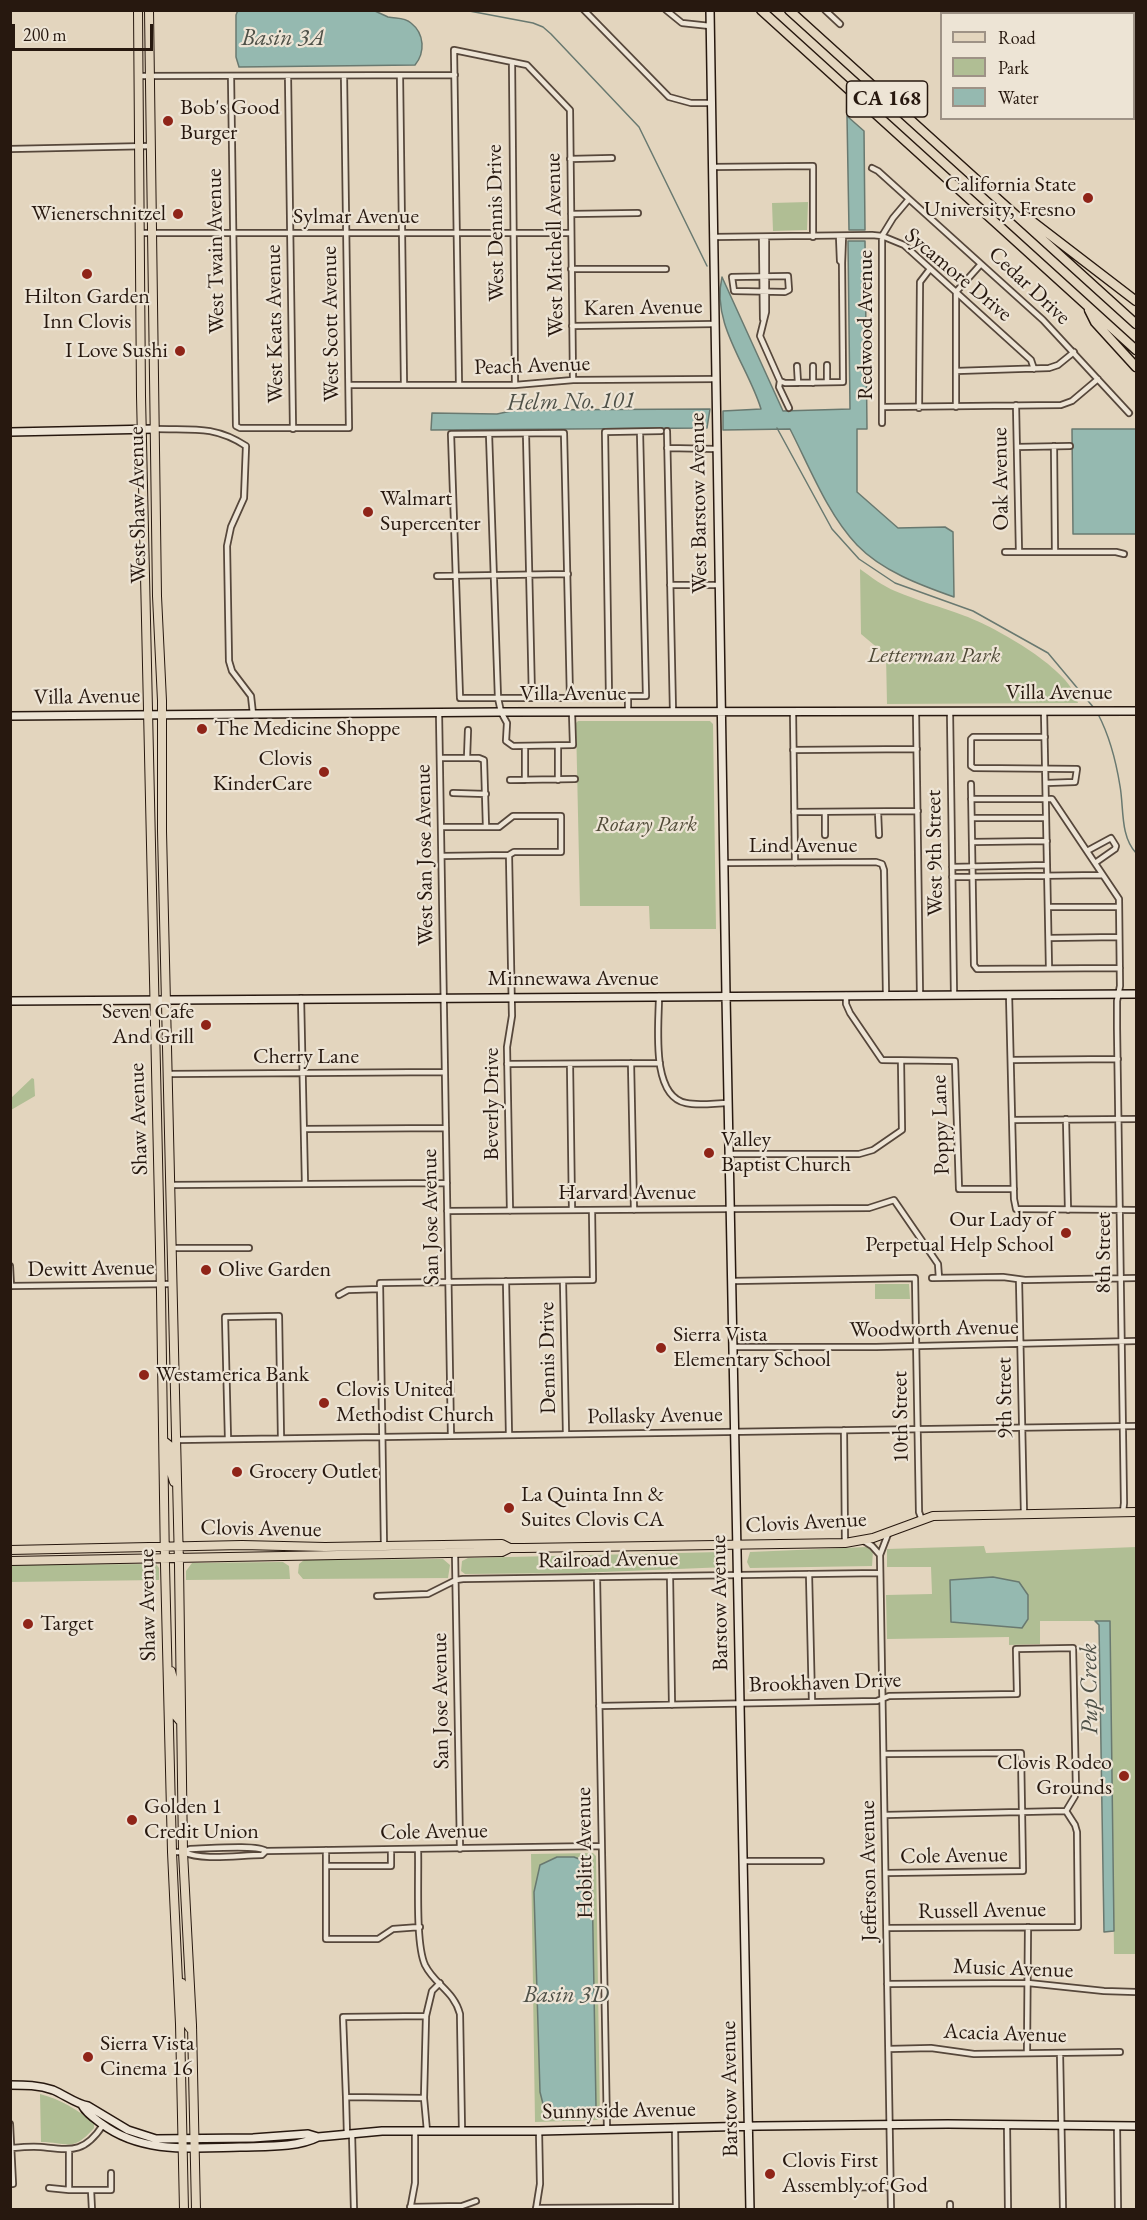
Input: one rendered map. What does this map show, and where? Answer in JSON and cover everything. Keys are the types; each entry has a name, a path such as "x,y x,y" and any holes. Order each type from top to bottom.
{"highway":[{"name":"CA 168","path":"761,10 1137,350"},
{"name":"CA 168","path":"789,10 1137,324"},
{"path":"986,186 1137,301"},
{"path":"1084,302 1095,322 1137,366"}],"main road":[{"name":"West Shaw Avenue","path":"138,10 142,429 154,999"},
{"name":"West Shaw Avenue","path":"148,10 167,999"},
{"name":"West Barstow Avenue","path":"710,10 726,996"},
{"path":"10,432 155,429"},
{"path":"145,523 150,529 151,565 157,572"},
{"name":"Villa Avenue","path":"10,716 501,712 1137,711"},
{"path":"151,802 156,809 157,849 163,853"},
{"path":"152,856 158,862 159,910 165,917"},
{"name":"Minnewawa Avenue","path":"10,1001 1137,994"},
{"name":"Barstow Avenue","path":"726,996 750,2210"},
{"name":"Shaw Avenue","path":"154,999 172,1852 185,2210"},
{"name":"Shaw Avenue","path":"167,999 183,1852 192,2030 196,2210"},
{"path":"159,1162 164,1166 165,1183 170,1185"},
{"path":"159,1188 165,1193 165,1222 171,1248"},
{"path":"163,1388 168,1392 169,1437 175,1440"},
{"path":"164,1441 169,1445 171,1472 177,1492"},
{"name":"Clovis Avenue","path":"10,1550 178,1546 384,1547 502,1552 510,1548 845,1543 864,1541 922,1520 951,1515 1137,1512"},
{"name":"Clovis Avenue","path":"10,1561 398,1555 428,1550 502,1544 510,1548"},
{"path":"328,1556 354,1551 379,1550 384,1547"},
{"path":"168,1661 173,1679 175,1715 180,1721"},
{"path":"178,1970 184,1990 186,2023 192,2030"},
{"path":"10,2085 44,2087 88,2106 128,2130 149,2138"},
{"path":"82,2105 85,2111 103,2125 136,2142 155,2146 183,2144"},
{"path":"103,2125 109,2124 132,2136 183,2144"},
{"name":"Sunnyside Avenue","path":"183,2144 280,2145 309,2142 318,2137 415,2131 890,2125 1137,2126"}],"street":[{"path":"584,10 669,97 691,104 711,103"},
{"path":"666,10 682,23 710,26"},
{"path":"825,10 840,24"},
{"path":"459,385 454,50 512,62"},
{"name":"West Mitchell Avenue","path":"512,62 527,65 570,110 573,380"},
{"name":"West Dennis Drive","path":"512,62 515,385"},
{"path":"139,76 454,75"},
{"name":"West Twain Avenue","path":"231,76 236,426 293,429"},
{"name":"West Keats Avenue","path":"288,76 293,429"},
{"name":"West Scott Avenue","path":"293,429 349,428 344,76"},
{"path":"400,76 404,385"},
{"path":"10,149 150,146"},
{"path":"570,159 612,158"},
{"path":"712,167 813,166 813,237"},
{"name":"Cedar Drive","path":"872,168 1043,320 1129,413"},
{"name":"Redwood Avenue","path":"882,423 882,236 892,218 909,199"},
{"path":"571,214 638,213"},
{"name":"Sylmar Avenue","path":"141,233 571,233"},
{"path":"780,381 785,383 843,382 841,236"},
{"path":"713,237 882,236"},
{"name":"Sycamore Drive","path":"882,236 904,245 1031,360 1034,369"},
{"path":"764,237 766,312 760,336 789,408"},
{"path":"956,407 956,292 981,264"},
{"path":"571,269 666,268"},
{"path":"919,408 920,282 930,269"},
{"path":"788,276 789,290 734,291 732,277 764,277 788,276"},
{"name":"Karen Avenue","path":"572,326 715,324"},
{"path":"956,371 1049,368 1058,365 1074,352"},
{"path":"827,365 827,382"},
{"path":"797,366 798,383"},
{"path":"813,366 813,383"},
{"name":"Peach Avenue","path":"349,385 515,385 573,380 716,379"},
{"path":"883,407 1061,405 1072,401 1098,380"},
{"name":"Oak Avenue","path":"1016,405 1019,552"},
{"path":"155,429 211,430 246,446 244,498 231,527 227,546 229,661 232,671 251,696 253,714"},
{"path":"640,432 646,696 609,696 605,432 664,431 667,448 673,712"},
{"path":"564,433 570,698 460,698 454,575 451,434 526,434 564,433"},
{"path":"489,434 498,698 501,712 507,723 506,741 513,746 573,745 572,713"},
{"path":"526,434 532,698"},
{"path":"1053,446 1055,552"},
{"path":"1017,447 1070,446"},
{"path":"667,448 716,449"},
{"path":"1005,552 1116,552 1124,554"},
{"path":"437,576 568,574"},
{"path":"670,585 718,585"},
{"path":"628,696 628,712"},
{"path":"1044,711 1049,969"},
{"path":"793,712 795,863"},
{"path":"916,712 920,995"},
{"name":"West 9th Street","path":"950,712 954,995"},
{"name":"West San Jose Avenue","path":"440,713 444,998"},
{"path":"467,758 468,730"},
{"path":"1045,737 973,737 971,739 971,766 974,768 1077,769 1075,782 1046,783"},
{"path":"525,746 525,780"},
{"path":"558,746 558,780"},
{"path":"793,750 917,749"},
{"path":"440,758 484,760 486,827"},
{"path":"510,780 575,779"},
{"path":"971,784 974,965 977,969 1120,968"},
{"path":"453,794 486,794"},
{"path":"971,799 1052,799 1119,899 1119,907 1048,907"},
{"path":"794,812 918,811"},
{"path":"825,812 825,835"},
{"path":"878,812 879,835"},
{"path":"441,827 502,826 513,816 561,816 561,852 442,856"},
{"path":"972,818 1046,818"},
{"path":"1087,851 1111,838 1116,846 1115,849 1095,863"},
{"path":"972,842 1047,841"},
{"name":"Beverly Drive","path":"509,855 512,997 507,1064 510,1211"},
{"name":"Lind Avenue","path":"724,863 876,862 882,864 884,870 886,995"},
{"path":"952,867 1047,865"},
{"path":"952,877 1103,875"},
{"name":"8th Street","path":"1119,907 1118,1059 1123,1512"},
{"path":"1048,938 1119,938"},
{"path":"1009,994 1014,1189 1017,1209 1137,1210"},
{"path":"729,1155 860,1154 873,1150 902,1130 901,1061 882,1060 850,1013 846,995"},
{"path":"659,996 660,1063 664,1086 677,1100 686,1103 728,1103"},
{"path":"301,998 305,1184"},
{"name":"San Jose Avenue","path":"444,998 451,1436"},
{"path":"1011,1060 1118,1059"},
{"name":"Poppy Lane","path":"901,1061 955,1061 959,1189 1014,1189"},
{"path":"631,1063 634,1210"},
{"path":"507,1064 660,1063"},
{"path":"570,1064 572,1210"},
{"name":"Cherry Lane","path":"168,1074 445,1072"},
{"path":"1066,1119 1068,1210"},
{"path":"1012,1120 1137,1119"},
{"path":"304,1129 446,1128"},
{"path":"170,1185 447,1183"},
{"name":"Harvard Avenue","path":"447,1211 869,1208 894,1200 938,1264 939,1278"},
{"path":"339,1294 348,1290 380,1286 448,1282 593,1280 592,1210"},
{"path":"171,1248 249,1248"},
{"path":"10,1266 11,1286"},
{"path":"932,1278 1003,1277 1019,1280 1137,1278"},
{"name":"10th Street","path":"732,1281 915,1278 919,1512 922,1520"},
{"name":"9th Street","path":"1019,1280 1024,1514"},
{"path":"506,1281 509,1435"},
{"name":"Dennis Drive","path":"563,1281 566,1434"},
{"name":"Dewitt Avenue","path":"11,1286 171,1284"},
{"path":"380,1286 384,1547"},
{"path":"228,1439 225,1317 279,1316 281,1438"},
{"name":"Woodworth Avenue","path":"733,1347 876,1347 916,1344 1137,1341"},
{"name":"Pollasky Avenue","path":"175,1440 1137,1426"},
{"path":"843,1430 845,1543"},
{"name":"Jefferson Avenue","path":"888,1534 880,1555 880,1573 891,2210"},
{"path":"864,1541 875,1548 880,1555"},
{"name":"San Jose Avenue","path":"454,1549 460,1848"},
{"name":"Railroad Avenue","path":"376,1596 428,1594 456,1580 880,1573"},
{"path":"809,1574 812,1702"},
{"path":"670,1576 672,1705"},
{"name":"Hoblitt Avenue","path":"597,1577 607,2129"},
{"name":"Brookhaven Drive","path":"599,1706 877,1701 889,1696 1017,1694 1016,1649 1072,1648 1076,1789 1066,1811"},
{"path":"884,1754 1021,1753 1022,1812"},
{"path":"885,1815 1066,1811"},
{"name":"Russell Avenue","path":"887,1928 1078,1927 1077,1832 1066,1811"},
{"name":"Cole Avenue","path":"886,1873 1023,1871 1022,1812"},
{"name":"Cole Avenue","path":"172,1852 243,1847 262,1847 266,1851 601,1846"},
{"path":"418,1849 423,1960 426,1967 455,1999 460,2014 462,2131"},
{"path":"326,1850 326,1940 378,1939 393,1929 420,1927"},
{"path":"326,1866 391,1866 391,1850"},
{"path":"743,1861 821,1861"},
{"path":"1027,2052 1028,1927"},
{"path":"427,2131 424,2098 426,2016 432,1991 440,1983"},
{"name":"Music Avenue","path":"887,1984 1028,1983 1137,1992"},
{"path":"354,2210 343,2017 426,2016"},
{"name":"Acacia Avenue","path":"889,2049 931,2048 974,2054 1120,2052"},
{"path":"1060,2053 1063,2210"},
{"path":"346,2097 424,2098"},
{"path":"11,2124 12,2184"},
{"path":"12,2148 36,2147 69,2150 78,2148 91,2140 103,2125"},
{"path":"1007,2126 1008,2210"},
{"path":"1117,2126 1118,2210"},
{"path":"539,2131 540,2184 536,2209 676,2208 675,2127"},
{"path":"415,2131 415,2183 410,2208 462,2206 476,2201"},
{"path":"69,2150 69,2190"},
{"path":"49,2188 111,2190 111,2173"},
{"path":"805,2188 891,2187"},
{"path":"92,2190 92,2210"}],"green space":[{"path":"808,202 807,230 773,231 772,203"},
{"name":"Letterman Park","path":"860,569 891,589 965,616 1031,651 1062,677 1073,690 1078,703 887,704 886,655 861,634"},
{"name":"Rotary Park","path":"578,721 710,721 713,724 716,929 650,929 649,906 580,906 576,723"},
{"path":"32,1078 34,1079 35,1096 11,1110 11,1098"},
{"path":"875,1284 909,1284 910,1299 875,1299"},
{"path":"984,1546 986,1553 1136,1547 1136,1954 1114,1954 1110,1621 1040,1621 1040,1644 1009,1645 1009,1637 887,1639 886,1595 932,1594 931,1567 887,1567 887,1549"},
{"path":"867,1547 873,1551 872,1566 750,1568 747,1562 750,1552"},
{"path":"720,1552 727,1567 578,1573 465,1574 461,1571 462,1561 468,1558"},
{"path":"443,1559 450,1565 448,1578 303,1579 298,1573 299,1564 304,1560"},
{"path":"283,1562 289,1566 290,1579 186,1580 186,1571 192,1563"},
{"path":"156,1564 159,1568 159,1580 11,1582 11,1565"},
{"name":"Basin 3D","path":"593,1853 596,1856 600,2118 598,2120 535,2122 531,1854"},
{"path":"40,2094 75,2109 94,2123 94,2128 87,2136 75,2143 41,2142"}],"water":[{"name":"Basin 3A","path":"238,10 375,11 388,17 403,19 416,27 421,38 421,55 415,65 239,67 236,57"},
{"path":"847,116 864,131 865,230 849,230"},
{"path":"848,241 865,241 867,429 857,429 857,492 898,528 945,527 953,532 954,597 890,570 857,545 828,505 790,429 723,430 723,411 761,409 726,328 720,294 722,277 783,411 850,409"},
{"path":"710,409 707,428 431,430 432,413 497,414 516,410"},
{"path":"1072,429 1136,429 1136,534 1073,534"},
{"path":"993,1577 1019,1582 1028,1595 1028,1619 1022,1628 951,1622 950,1580"},
{"path":"1095,1621 1110,1621 1114,1931 1104,1932 1099,1625"},
{"name":"Basin 3D","path":"557,1857 574,1857 589,1863 592,1876 596,2107 593,2114 581,2117 545,2112 540,2092 534,1892 540,1865"}],"waterway":[{"path":"464,10 533,23 543,27 551,34 639,127 707,266"},
{"path":"777,428 832,529 859,559 895,583 973,611 1048,653 1094,708"},
{"path":"1098,714 1114,758 1127,838 1136,853"}],"place":[{"name":"Bob's Good Burger","path":"168,121"},
{"name":"California State University, Fresno","path":"1088,198"},
{"name":"Wienerschnitzel","path":"178,214"},
{"name":"Hilton Garden Inn Clovis","path":"87,274"},
{"name":"I Love Sushi","path":"180,351"},
{"name":"Walmart Supercenter","path":"368,512"},
{"name":"The Medicine Shoppe","path":"202,729"},
{"name":"Clovis KinderCare","path":"324,772"},
{"name":"Seven Cafe And Grill","path":"206,1025"},
{"name":"Valley Baptist Church","path":"709,1153"},
{"name":"Our Lady of Perpetual Help School","path":"1066,1233"},
{"name":"Olive Garden","path":"206,1270"},
{"name":"Sierra Vista Elementary School","path":"661,1348"},
{"name":"Westamerica Bank","path":"144,1375"},
{"name":"Clovis United Methodist Church","path":"324,1403"},
{"name":"Grocery Outlet","path":"237,1472"},
{"name":"La Quinta Inn & Suites Clovis CA","path":"509,1508"},
{"name":"Target","path":"28,1624"},
{"name":"Clovis Rodeo Grounds","path":"1124,1776"},
{"name":"Golden 1 Credit Union","path":"132,1820"},
{"name":"Sierra Vista Cinema 16","path":"88,2057"},
{"name":"Clovis First Assembly of God","path":"770,2174"}],"water label":[{"name":"Helm No. 101","path":"571,402"},
{"name":"Pup Creek","path":"1090,1689"}]}
